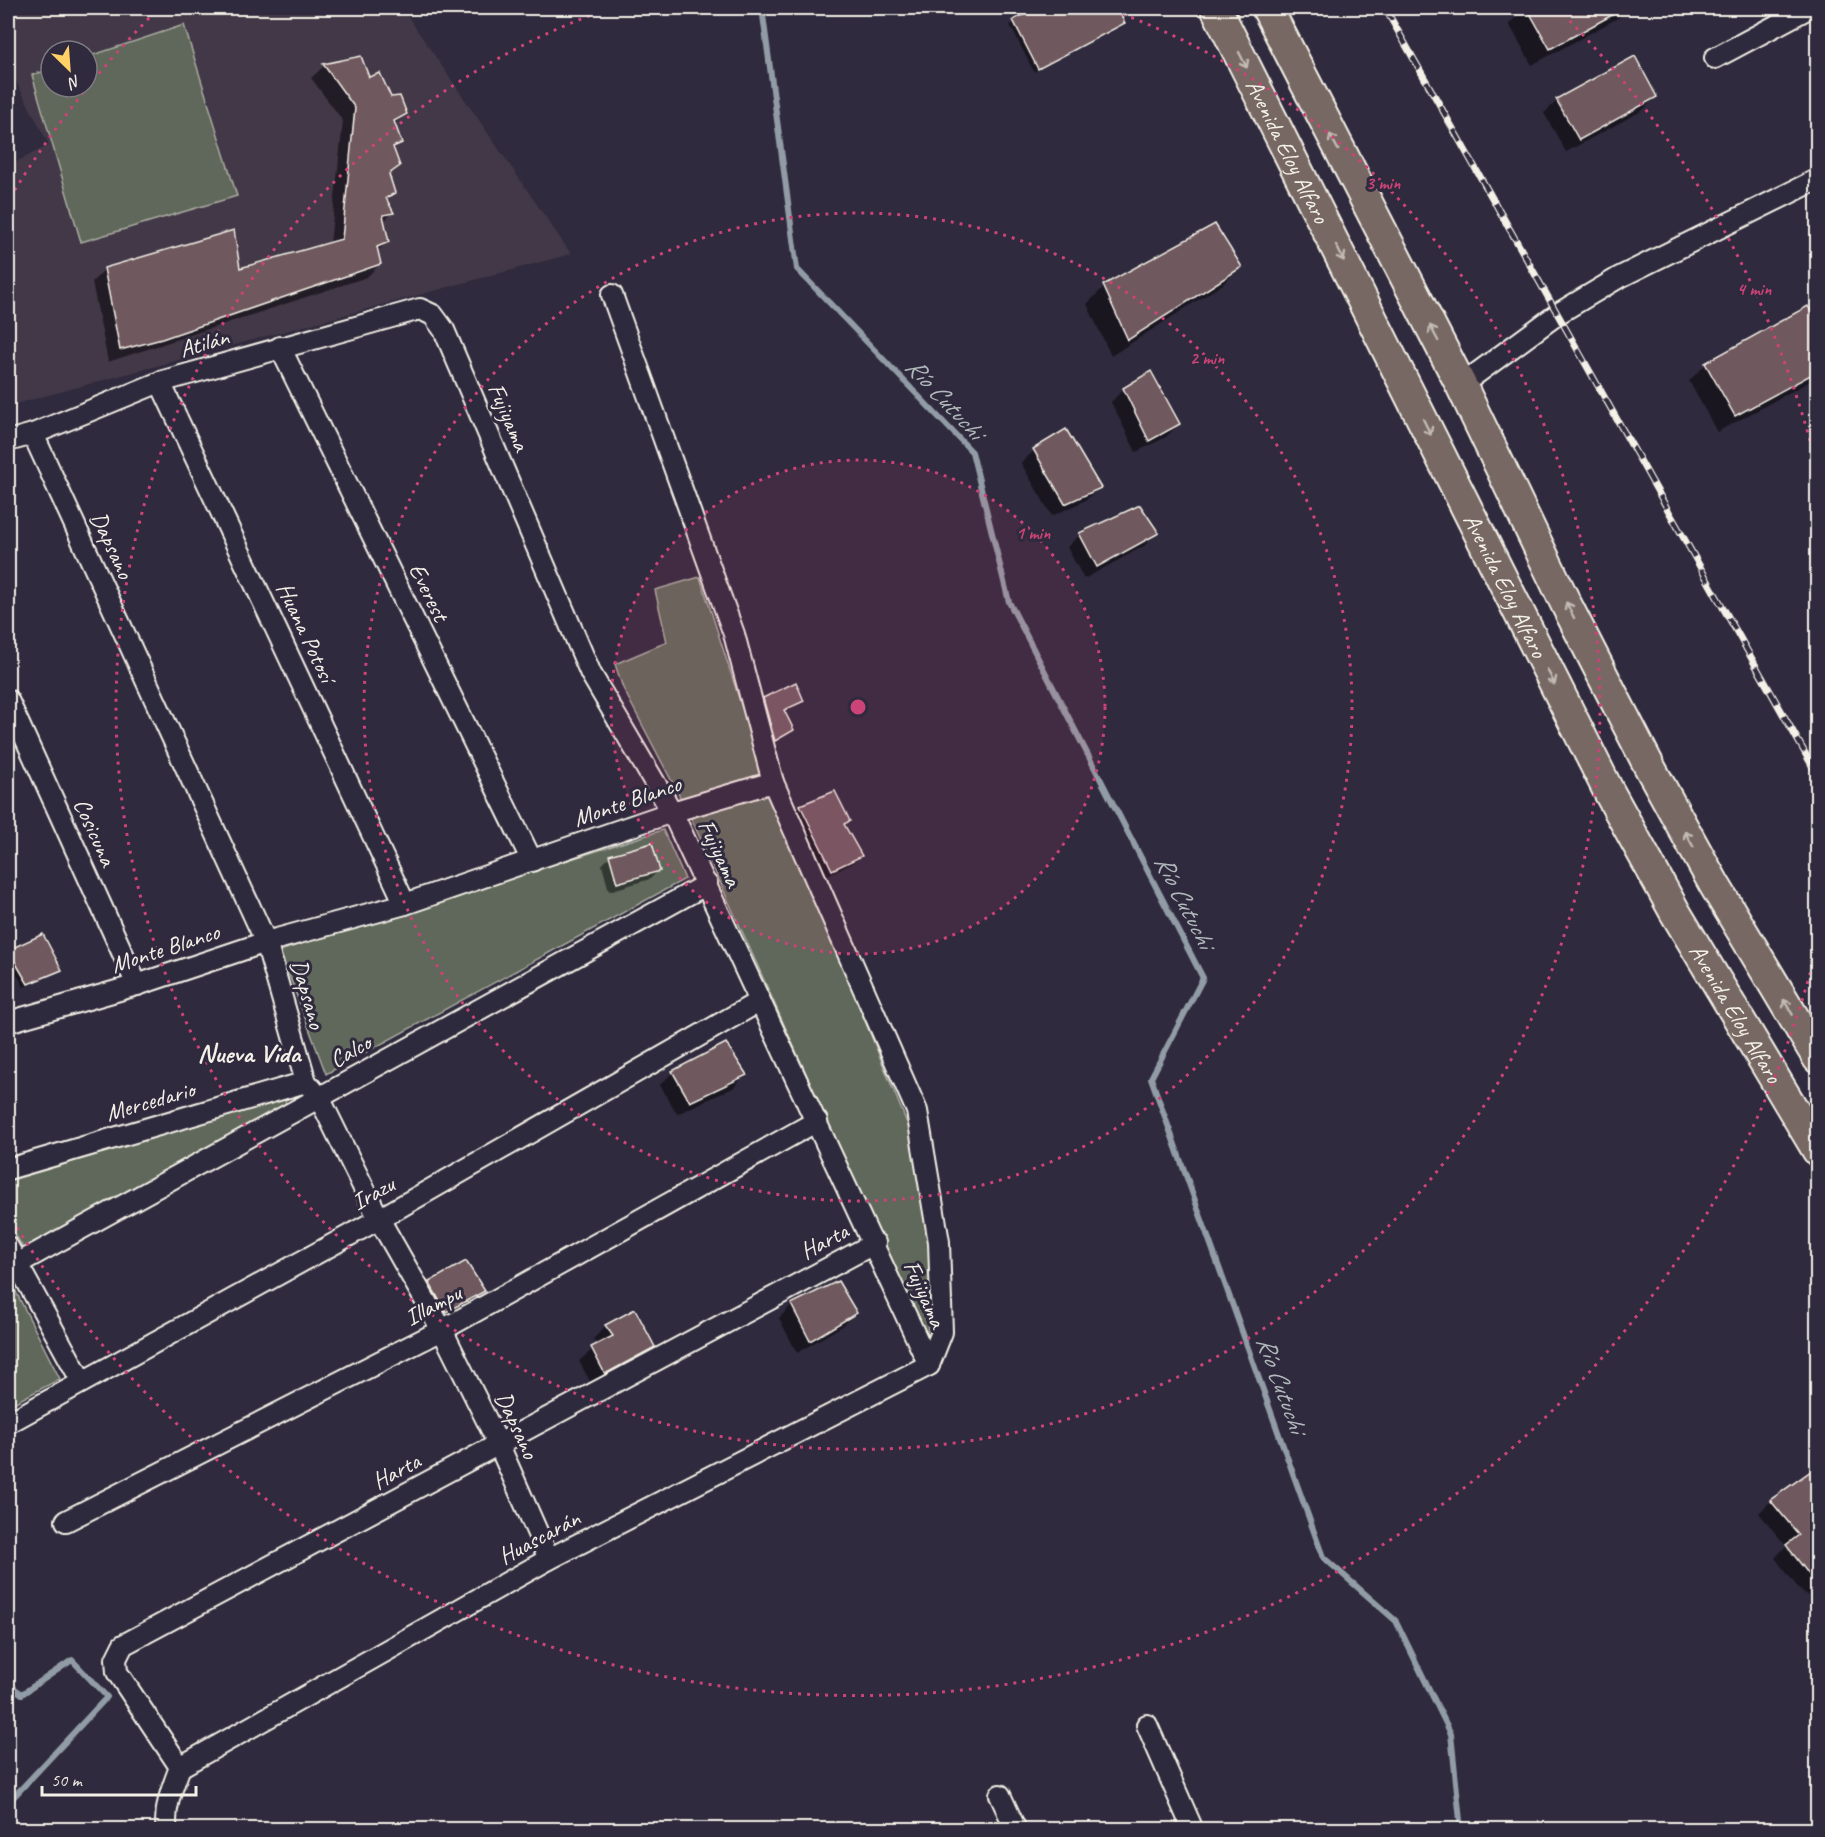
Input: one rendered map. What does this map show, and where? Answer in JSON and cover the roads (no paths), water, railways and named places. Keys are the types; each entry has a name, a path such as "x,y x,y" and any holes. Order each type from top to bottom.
{"main road":[{"name":"Avenida Eloy Alfaro","path":"1216,8 1609,792 1676,912 1818,1151"},
{"name":"Avenida Eloy Alfaro","path":"1267,8 1461,385 1567,606 1648,764 1714,884 1818,1058"}],"street":[{"path":"1715,58 1809,8"},
{"path":"1461,385 1559,314 1618,278 1818,179"},
{"path":"612,295 734,634 773,782 917,1111 939,1242 942,1332 929,1365"},
{"name":"Atilán","path":"8,441 33,434 160,382 420,309"},
{"name":"Fujiyama","path":"420,309 433,315 444,330 591,674 672,812 875,1243 929,1365"},
{"name":"Everest","path":"280,347 532,861"},
{"name":"Huana Potosí","path":"160,382 405,904"},
{"name":"Dapsano","path":"33,434 266,942 306,1082 319,1097 379,1219 442,1330 499,1445 549,1559"},
{"name":"Cosicuna","path":"8,700 137,985"},
{"name":"Monte Blanco","path":"10,1016 137,985 266,942 405,904 672,812 773,782"},
{"name":"Calco","path":"12,1255 319,1097 707,884"},
{"name":"Irazu","path":"8,1424 379,1219 760,1001"},
{"name":"Mercedario","path":"8,1169 306,1082"},
{"name":"Illampu","path":"66,1521 442,1330 817,1121"},
{"name":"Harta","path":"180,1767 117,1672 116,1659 123,1645 875,1243"},
{"path":"12,1255 82,1382"},
{"name":"Huascarán","path":"180,1767 549,1559 929,1365"},
{"path":"1147,1725 1193,1830"},
{"path":"167,1830 166,1822 171,1791 180,1767"},
{"path":"1000,1795 1016,1830"}],"waterway":[{"name":"Río Cutuchi","path":"762,8 797,269 972,452 1009,602 1203,978 1151,1078 1323,1557 1396,1621 1451,1734 1461,1830"},
{"path":"8,1684 22,1694 72,1660 107,1697 8,1803"}],"railway":[{"path":"1385,8 1818,776"}],"district":[{"name":"Nueva Vida","path":"249,1053"}]}
